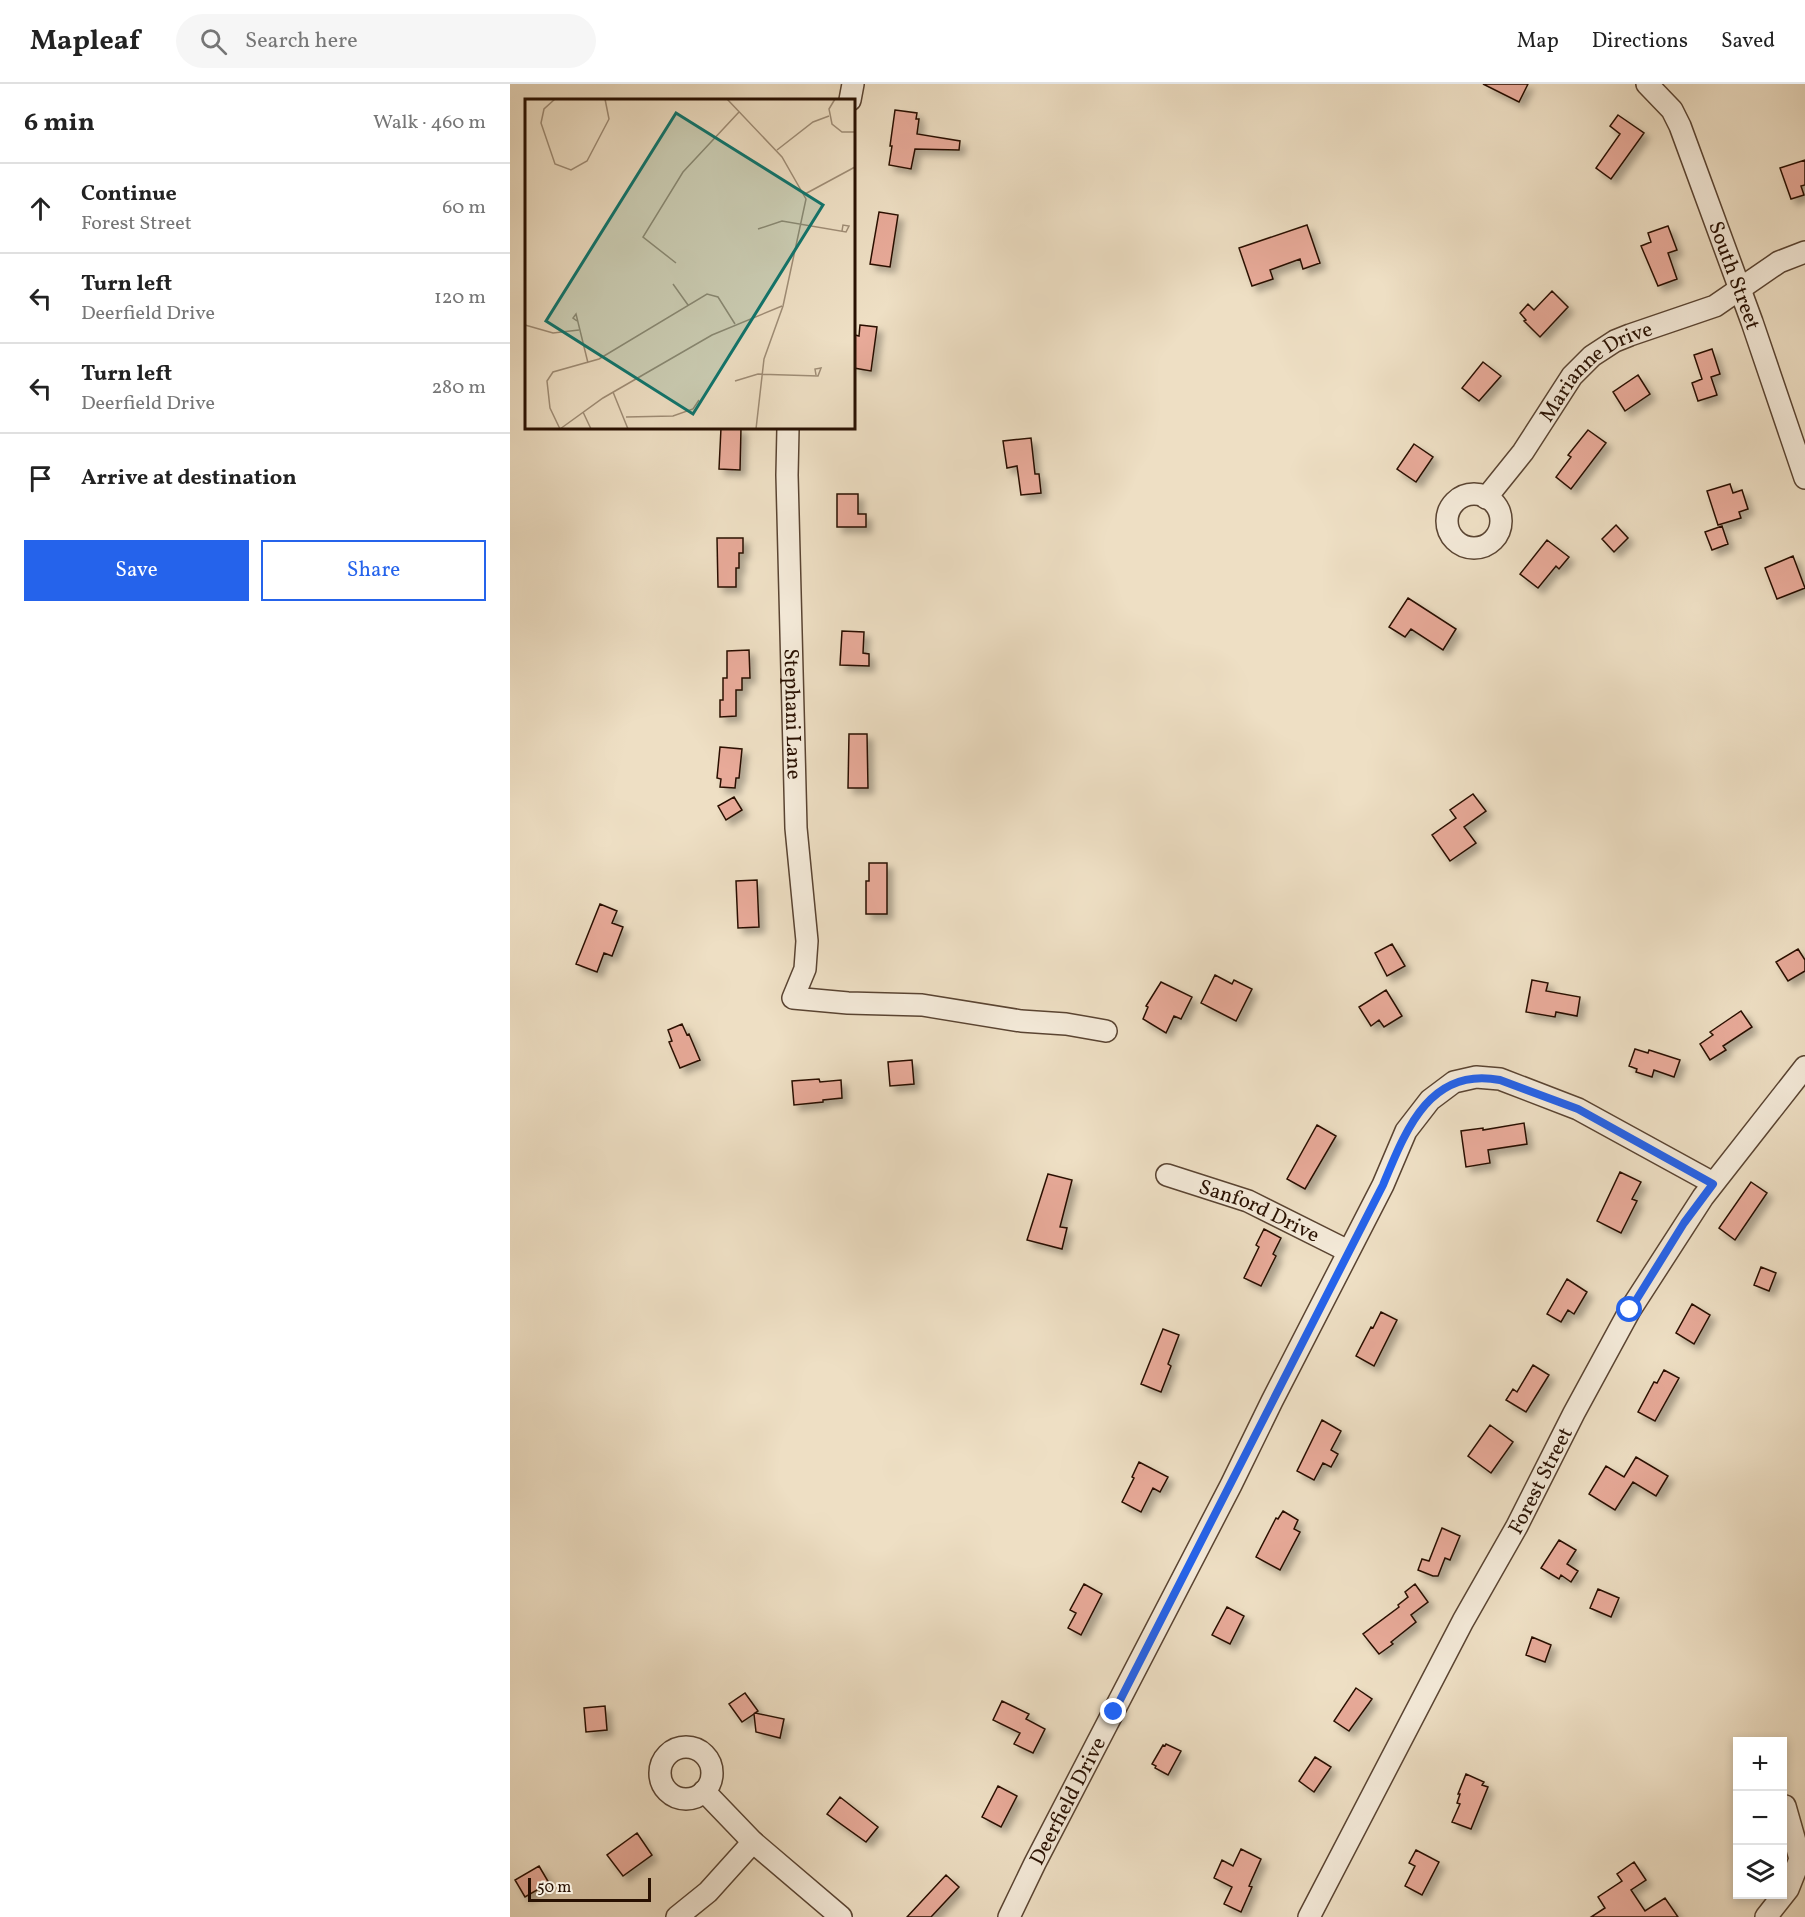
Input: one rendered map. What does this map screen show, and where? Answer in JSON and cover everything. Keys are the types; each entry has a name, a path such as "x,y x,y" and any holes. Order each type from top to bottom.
{"street":[{"path":"850,99 853,84"},
{"name":"South Street","path":"1648,84 1672,110 1680,126 1740,289 1805,478"},
{"name":"Marianne Drive","path":"1486,498 1523,452 1572,376 1592,356 1630,335 1715,306 1779,262 1805,252"},
{"name":"Stephani Lane","path":"788,429 787,485 796,828 807,941 805,969 793,998 848,1003 922,1005 1021,1022 1066,1024 1106,1031"},
{"name":"Forest Street","path":"1309,1917 1611,1344 1660,1261 1713,1184 1805,1067"},
{"name":"Deerfield Drive","path":"1009,1917 1383,1185 1410,1125 1437,1093 1454,1082 1464,1079 1488,1077 1500,1080 1560,1102 1603,1122 1713,1184"},
{"name":"Sanford Drive","path":"1167,1175 1248,1201 1348,1251"},
{"path":"704,1791 753,1842 841,1917"},
{"path":"1766,1917 1788,1888 1800,1859 1787,1813"},
{"path":"677,1917 708,1892 753,1842"}],"building":[{"path":"1483,84 1528,84 1519,102"},
{"path":"895,110 917,113 916,119 919,119 917,134 960,141 959,150 915,149 911,169 889,165"},
{"path":"1618,115 1644,133 1611,179 1596,168 1620,134 1610,126"},
{"path":"1805,160 1805,185 1801,186 1804,195 1791,199 1780,168"},
{"path":"879,212 898,215 890,267 870,264"},
{"path":"1307,225 1320,263 1303,269 1300,259 1270,270 1273,279 1252,286 1239,248"},
{"path":"1668,226 1677,250 1668,253 1677,279 1658,286 1641,246 1651,242 1648,233"},
{"path":"1552,291 1568,307 1540,337 1524,321 1526,320 1520,313 1528,304 1534,310"},
{"path":"860,325 877,327 871,371 855,368 855,335 859,336"},
{"path":"1712,349 1720,374 1711,377 1717,395 1698,401 1692,383 1702,379 1694,355"},
{"path":"1483,362 1501,376 1479,401 1462,388"},
{"path":"1638,375 1650,394 1625,411 1613,392"},
{"path":"721,429 741,429 740,470 719,469"},
{"path":"1588,430 1606,443 1571,489 1556,477 1571,457 1568,455"},
{"path":"1031,438 1035,474 1039,474 1041,493 1021,495 1017,466 1007,468 1003,441"},
{"path":"1414,444 1433,457 1416,482 1397,469"},
{"path":"1730,484 1733,493 1742,490 1748,509 1739,512 1741,518 1718,525 1707,491"},
{"path":"837,494 858,494 858,514 866,514 866,527 837,527"},
{"path":"1616,525 1628,538 1614,552 1602,539"},
{"path":"1722,526 1728,544 1712,550 1705,532"},
{"path":"717,538 743,538 743,553 739,553 739,568 736,568 736,587 718,587"},
{"path":"1547,540 1569,557 1559,569 1556,566 1538,588 1520,574"},
{"path":"1793,556 1805,588 1777,599 1765,568"},
{"path":"1408,598 1456,629 1443,650 1411,629 1405,637 1389,627"},
{"path":"842,631 864,632 863,653 869,654 869,666 840,665"},
{"path":"749,650 750,678 742,678 742,690 736,690 736,716 720,717 723,678 727,678 727,651"},
{"path":"849,734 867,734 868,788 848,788"},
{"path":"720,747 742,749 739,778 736,778 735,788 720,787 721,779 717,778"},
{"path":"1473,794 1486,811 1464,827 1476,843 1450,861 1432,835 1456,818 1450,810"},
{"path":"734,797 742,810 726,820 718,806"},
{"path":"869,863 887,863 887,914 866,914 866,881 869,881"},
{"path":"757,880 759,927 738,928 736,881"},
{"path":"600,904 617,911 612,923 623,927 612,956 604,953 597,972 576,964"},
{"path":"1392,944 1405,966 1387,976 1375,953"},
{"path":"1798,949 1805,960 1805,971 1788,981 1776,962"},
{"path":"1215,975 1232,984 1234,980 1252,989 1236,1021 1201,1003"},
{"path":"1532,980 1548,983 1546,991 1580,997 1577,1016 1556,1012 1555,1017 1526,1012"},
{"path":"1161,982 1192,997 1181,1019 1174,1016 1166,1033 1143,1019 1148,1007 1146,1006"},
{"path":"1386,990 1402,1016 1384,1027 1379,1020 1371,1026 1359,1007"},
{"path":"1741,1011 1752,1027 1723,1046 1726,1050 1710,1060 1700,1044 1713,1035 1710,1032"},
{"path":"682,1024 700,1060 680,1068 669,1042 672,1041 668,1030"},
{"path":"1635,1049 1648,1053 1649,1050 1680,1060 1674,1077 1654,1070 1652,1077 1636,1072 1637,1069 1629,1066"},
{"path":"912,1060 914,1084 890,1086 888,1062"},
{"path":"819,1079 820,1082 841,1080 842,1098 794,1105 792,1081"},
{"path":"1524,1123 1527,1144 1488,1150 1490,1163 1466,1167 1461,1131"},
{"path":"1317,1125 1336,1136 1305,1189 1287,1179"},
{"path":"1620,1172 1641,1182 1632,1199 1637,1201 1621,1233 1597,1221"},
{"path":"1048,1174 1072,1180 1060,1227 1067,1228 1062,1249 1027,1240"},
{"path":"1751,1182 1767,1193 1735,1240 1719,1228"},
{"path":"1264,1229 1281,1238 1273,1254 1276,1256 1261,1286 1244,1278 1259,1247 1256,1245"},
{"path":"1761,1267 1776,1273 1769,1291 1754,1285"},
{"path":"1567,1279 1587,1292 1574,1314 1568,1310 1561,1322 1547,1314"},
{"path":"1692,1304 1710,1315 1694,1344 1676,1333"},
{"path":"1381,1312 1397,1320 1374,1366 1356,1356"},
{"path":"1163,1329 1179,1335 1161,1392 1141,1384"},
{"path":"1533,1365 1549,1375 1526,1412 1506,1400 1513,1389 1517,1392"},
{"path":"1664,1370 1679,1378 1655,1421 1638,1412 1654,1382 1657,1383"},
{"path":"1322,1420 1341,1431 1331,1450 1338,1454 1331,1467 1323,1463 1314,1480 1297,1471"},
{"path":"1490,1425 1513,1442 1491,1473 1468,1456"},
{"path":"1636,1457 1668,1476 1656,1496 1633,1482 1615,1510 1589,1494 1606,1466 1624,1477"},
{"path":"1139,1462 1168,1477 1160,1492 1153,1488 1141,1512 1122,1502"},
{"path":"1283,1511 1298,1520 1294,1529 1300,1532 1280,1570 1256,1557 1276,1518 1278,1519"},
{"path":"1442,1528 1460,1536 1450,1560 1445,1558 1438,1576 1433,1576 1418,1570 1422,1559 1429,1561"},
{"path":"1559,1540 1576,1550 1567,1564 1578,1571 1571,1582 1561,1575 1559,1579 1541,1568"},
{"path":"1084,1584 1102,1594 1081,1635 1068,1628 1076,1613 1070,1610"},
{"path":"1415,1584 1428,1602 1411,1615 1416,1622 1379,1654 1363,1634 1399,1607 1398,1605 1408,1597 1405,1592"},
{"path":"1598,1589 1619,1598 1611,1617 1590,1608"},
{"path":"1227,1607 1244,1616 1230,1644 1212,1635"},
{"path":"1532,1637 1551,1645 1545,1662 1526,1655"},
{"path":"1356,1688 1372,1699 1349,1731 1334,1721"},
{"path":"745,1693 758,1711 755,1713 784,1719 780,1738 756,1732 754,1714 742,1722 729,1704"},
{"path":"1002,1701 1029,1714 1026,1719 1045,1729 1033,1753 1014,1744 1020,1733 993,1720"},
{"path":"605,1706 607,1730 586,1732 584,1708"},
{"path":"1166,1744 1181,1751 1168,1775 1152,1764 1163,1745"},
{"path":"1315,1757 1331,1767 1314,1792 1299,1781"},
{"path":"1466,1774 1484,1782 1482,1785 1488,1787 1471,1829 1452,1822 1460,1804 1457,1803 1460,1794 1458,1794"},
{"path":"998,1786 1017,1796 1001,1827 982,1817"},
{"path":"840,1797 878,1827 866,1842 827,1814"},
{"path":"637,1833 652,1855 623,1876 607,1855"},
{"path":"1241,1849 1261,1859 1241,1912 1224,1904 1232,1887 1214,1878 1222,1860 1233,1866"},
{"path":"1416,1850 1439,1862 1422,1895 1405,1886 1415,1866 1409,1863"},
{"path":"1634,1862 1646,1880 1631,1890 1645,1911 1665,1898 1678,1917 1591,1917 1605,1908 1598,1897 1622,1881 1617,1874"},
{"path":"539,1866 549,1883 525,1897 515,1880"},
{"path":"946,1875 959,1887 931,1917 907,1917"}],"route":[{"path":"1114,1712 1383,1185 1406,1131 1437,1093 1454,1082 1464,1079 1488,1077 1500,1080 1578,1109 1713,1184 1684,1223 1630,1310"}]}
